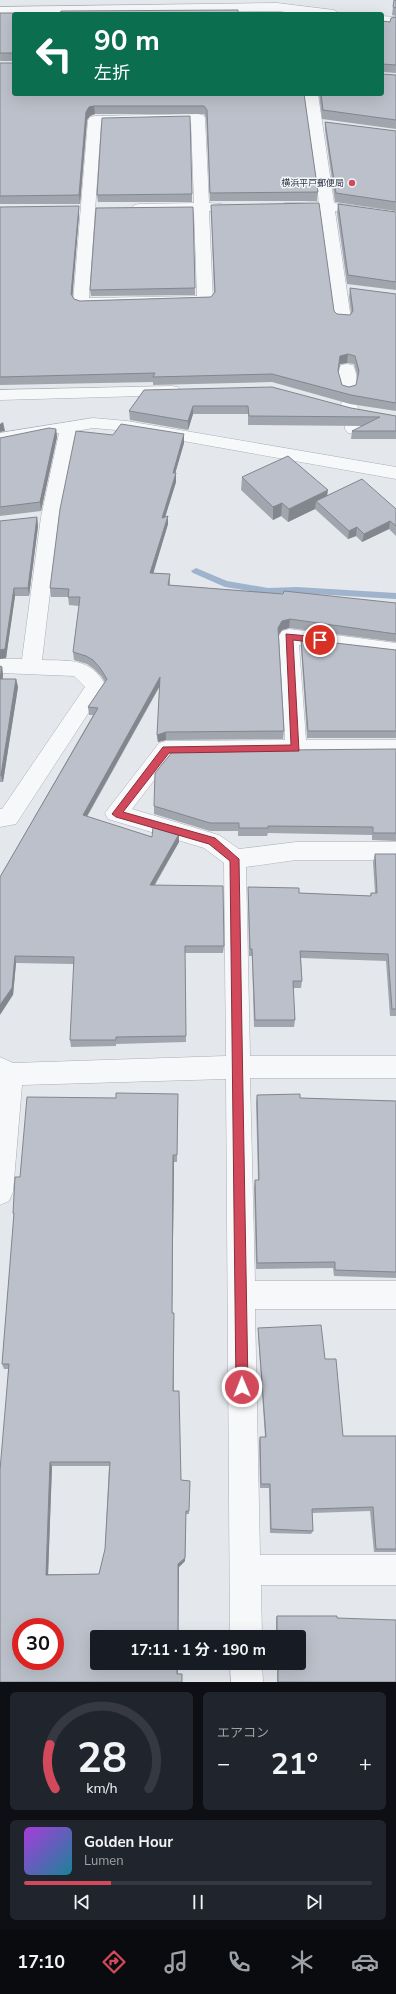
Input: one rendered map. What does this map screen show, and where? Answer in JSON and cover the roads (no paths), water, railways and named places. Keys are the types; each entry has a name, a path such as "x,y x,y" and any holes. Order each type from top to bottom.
{"street":[{"path":"0,11 277,7 298,8 322,12"},
{"path":"384,20 396,21"},
{"path":"311,96 327,206 346,290 342,319"},
{"path":"198,118 203,207 205,301 81,303 87,208 95,120 198,118"},
{"path":"316,123 330,125"},
{"path":"273,206 327,206 396,215"},
{"path":"126,208 234,207"},
{"path":"71,209 102,208"},
{"path":"347,369 354,429"},
{"path":"0,395 187,391"},
{"path":"0,439 93,423 127,426 396,474"},
{"path":"30,666 43,518 69,426"},
{"path":"296,748 289,636 396,650"},
{"path":"0,666 79,669 96,686 8,818 0,818"},
{"path":"396,748 166,749 116,814 211,841 235,859 296,850 396,851"},
{"path":"235,859 246,1630"},
{"path":"0,1192 6,1071 238,1067 396,1067"},
{"path":"241,1295 396,1295"},
{"path":"245,1570 396,1570"},
{"path":"246,1670 247,1682"}],"waterway":[{"path":"196,571 225,584 268,591 297,590 396,596"}],"place":[{"name":"横浜平戸郵便局","path":"352,183"}]}
